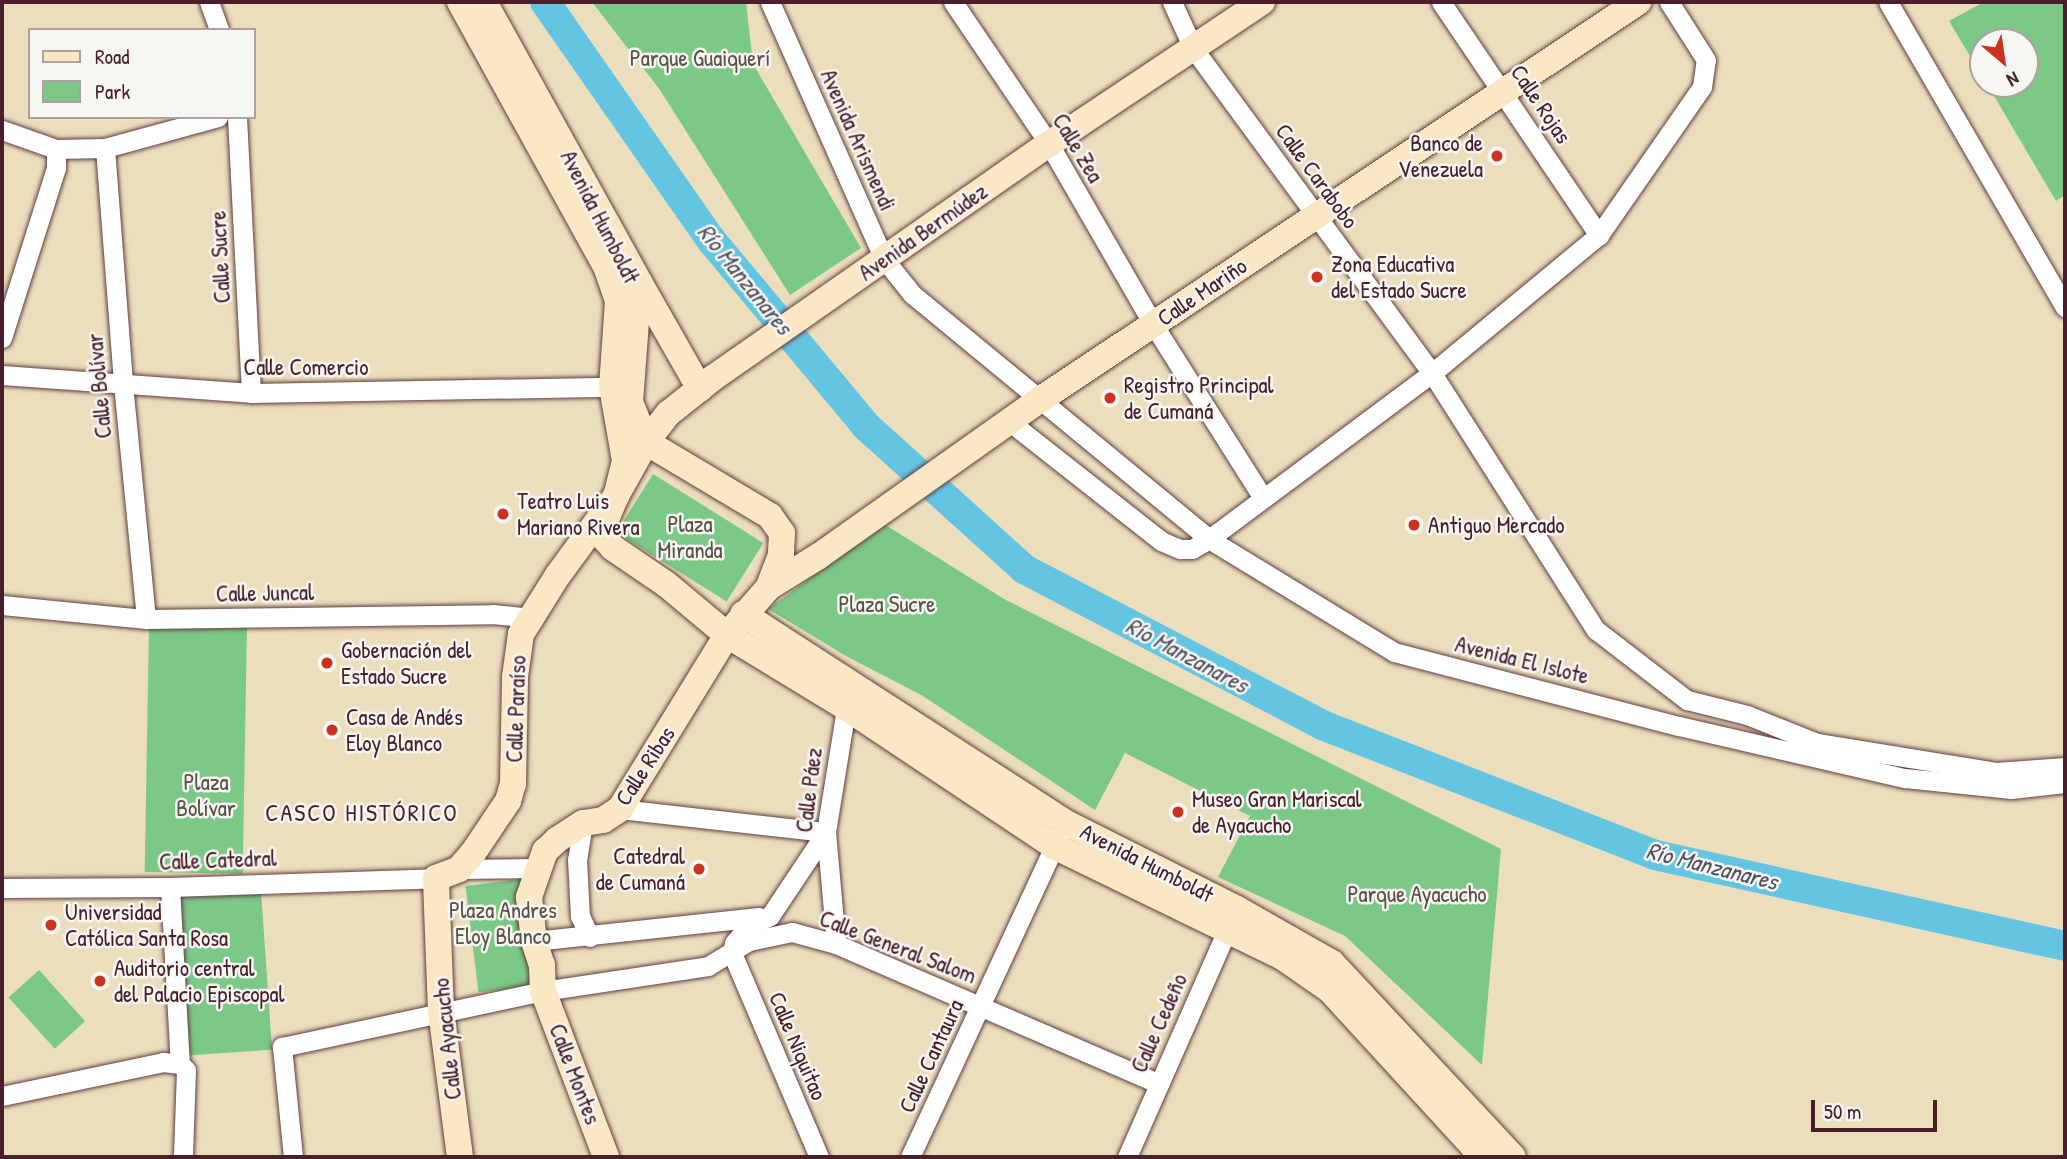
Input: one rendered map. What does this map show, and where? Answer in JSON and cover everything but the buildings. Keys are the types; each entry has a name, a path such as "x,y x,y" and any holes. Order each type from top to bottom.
{"street":[{"path":"209,2 218,28"},
{"name":"Avenida Humboldt","path":"460,2 606,266 618,301 612,387 625,461 616,496 603,527 604,538 1060,834 1232,919 1332,963 1483,1157"},
{"name":"Avenida Humboldt","path":"484,2 639,282 630,402 646,442"},
{"name":"Avenida Arismendi","path":"770,2 884,259 912,294 1038,401"},
{"name":"Calle Zea","path":"953,2 1049,144 1153,324 1263,498"},
{"name":"Calle Carabobo","path":"1172,2 1193,48 1432,373"},
{"name":"Avenida Bermúdez","path":"616,496 646,442 669,413 1049,144 1262,2"},
{"name":"Calle Rojas","path":"1441,2 1599,235"},
{"name":"Calle Mariño","path":"769,587 961,458 1038,401 1638,2"},
{"path":"1010,422 1161,541 1180,549 1192,549 1209,539 1432,373 1599,235 1702,88 1706,60 1670,2"},
{"path":"1888,2 2065,307"},
{"path":"2,130 56,149 105,148 211,119"},
{"name":"Calle Sucre","path":"237,119 251,393"},
{"name":"Calle Bolívar","path":"105,148 123,384 146,619"},
{"path":"2,338 56,167 56,149"},
{"path":"639,282 707,384"},
{"name":"Avenida El Islote","path":"1432,373 1596,630 1687,700 1747,715 1817,743 1996,772 2065,767"},
{"name":"Calle Comercio","path":"2,375 251,393 612,387"},
{"name":"Avenida El Islote","path":"1038,401 1209,539 1394,652 1679,726 1905,778 2011,789 2065,783"},
{"path":"646,442 770,516 782,533 781,555 769,587 735,624"},
{"name":"Calle Paraíso","path":"447,873 508,801 513,784 517,651 529,618 616,496"},
{"name":"Calle Juncal","path":"2,605 146,619 493,614 529,618"},
{"name":"Calle Ribas","path":"543,991 542,965 534,941 529,897 545,851 583,823 603,820 620,809 735,624"},
{"name":"Calle Páez","path":"836,944 826,832 848,696"},
{"path":"620,809 826,832 771,916 748,926 734,943 732,953"},
{"path":"583,823 577,859 580,916 590,937"},
{"name":"Calle Cantaura","path":"910,1157 1060,834"},
{"name":"Calle Catedral","path":"2,888 170,887 538,869"},
{"name":"Calle Ayacucho","path":"447,873 441,1011 460,1157"},
{"path":"170,887 180,1064"},
{"path":"534,941 771,916"},
{"name":"Calle Cedeño","path":"1127,1157 1232,919"},
{"name":"Calle General Salom","path":"293,1157 282,1047 543,991 708,966 749,941 792,932 836,944 1159,1084"},
{"name":"Calle Niquitao","path":"732,953 820,1157"},
{"name":"Calle Montes","path":"543,991 606,1157"},
{"path":"2,1096 163,1062 180,1064 186,1070 183,1157"},
{"name":"Avenida Humboldt","path":"1417,1069 1513,1157"}],"green space":[{"name":"Parque Guaiquerí","path":"592,2 746,2 753,64 861,248 790,295 660,90"},
{"path":"1984,2 2065,2 2065,195 2056,201 1995,98 2039,98 2039,28 1969,28 1969,55 1949,21"},
{"name":"Plaza Miranda","path":"653,474 763,543 727,601 616,533"},
{"name":"Parque Ayacucho","path":"884,524 1004,599 1501,849 1482,1065 1345,936 1218,877 1250,816 1125,753 1095,810 923,696 846,656 768,609"},
{"name":"Plaza Bolívar","path":"149,625 247,627 243,874 145,872"},
{"name":"Plaza Andres Eloy Blanco","path":"531,878 544,984 479,992 465,886"},
{"path":"261,891 272,1050 187,1056 176,897"},
{"path":"39,970 85,1021 55,1049 9,997"}],"waterway":[{"name":"Río Manzanares","path":"545,2 712,241 866,426 1024,569 1322,725 1655,855 2065,946"}],"place":[{"name":"Banco de Venezuela","path":"1497,156"},
{"name":"Zona Educativa del Estado Sucre","path":"1317,277"},
{"name":"Registro Principal de Cumaná","path":"1110,398"},
{"name":"Teatro Luis Mariano Rivera","path":"503,514"},
{"name":"Antiguo Mercado","path":"1414,525"},
{"name":"Gobernación del Estado Sucre","path":"327,663"},
{"name":"Casa de Andés Eloy Blanco","path":"332,730"},
{"name":"Museo Gran Mariscal de Ayacucho","path":"1178,812"},
{"name":"Catedral de Cumaná","path":"699,869"},
{"name":"Universidad Católica Santa Rosa","path":"51,925"},
{"name":"Auditorio central del Palacio Episcopal","path":"100,981"}],"district":[{"name":"CASCO HISTÓRICO","path":"362,813"}],"park label":[{"name":"Plaza Sucre","path":"887,604"}]}
